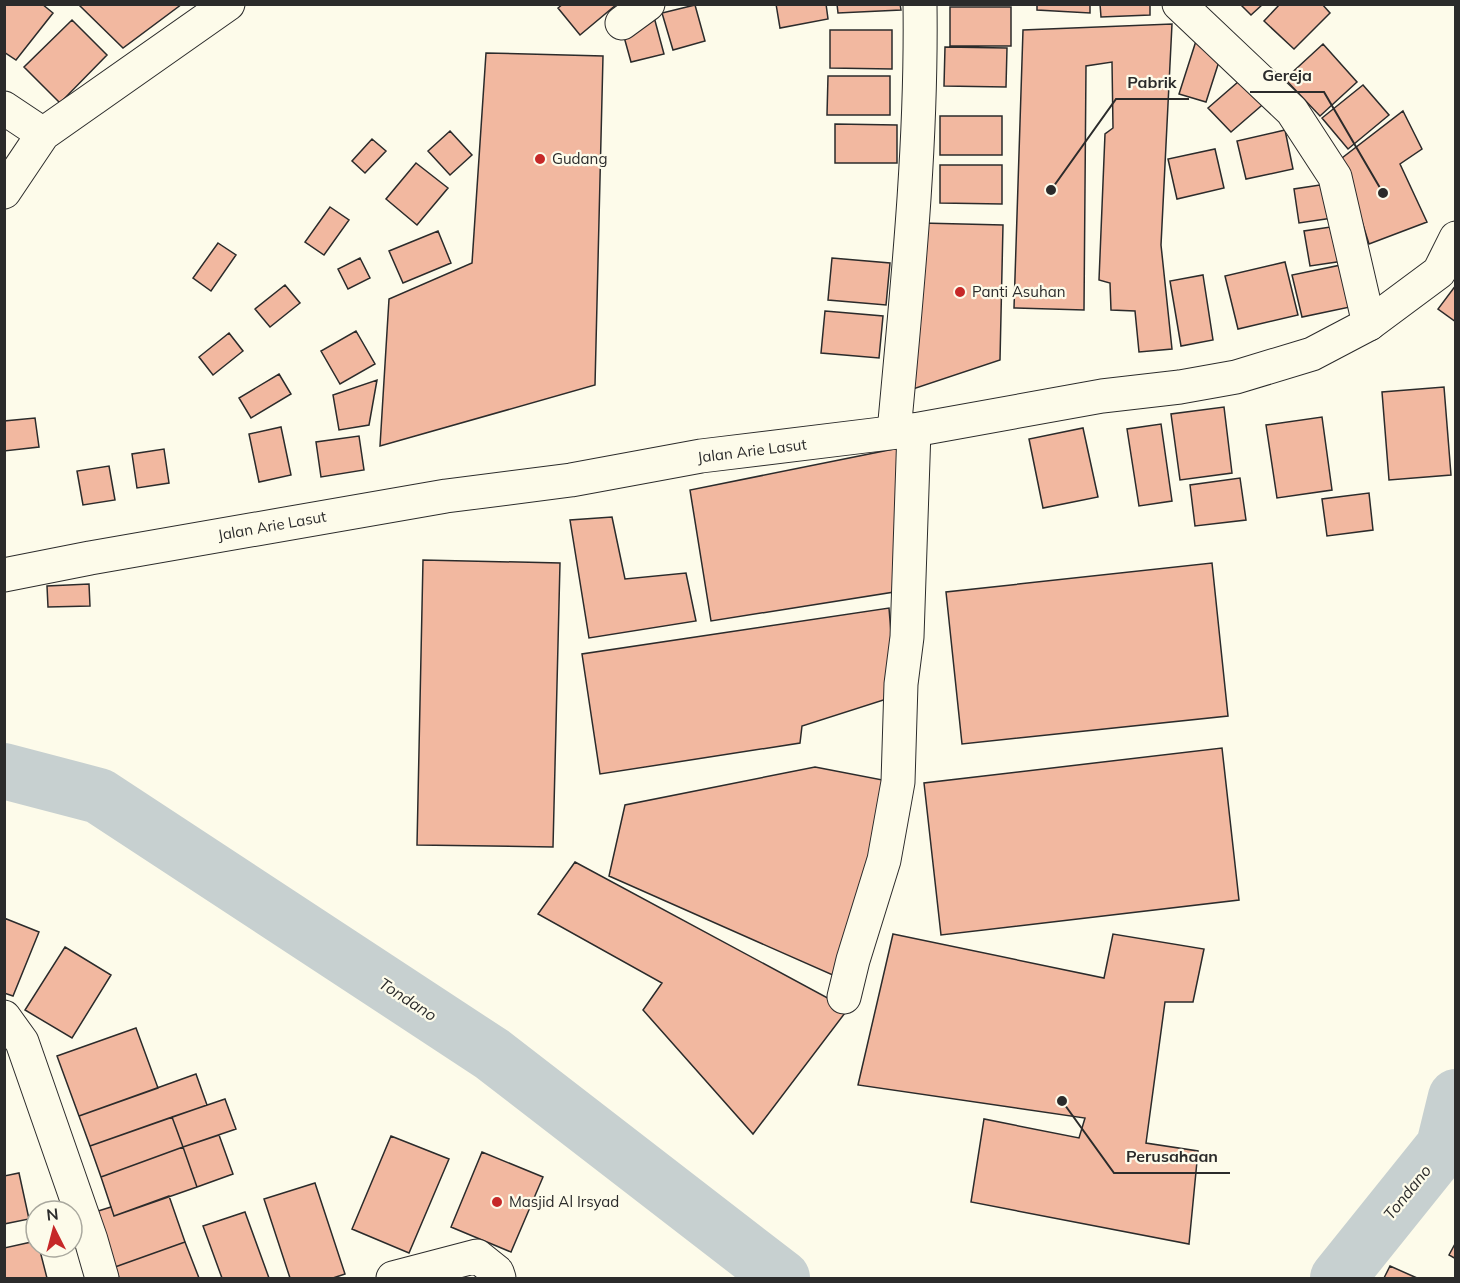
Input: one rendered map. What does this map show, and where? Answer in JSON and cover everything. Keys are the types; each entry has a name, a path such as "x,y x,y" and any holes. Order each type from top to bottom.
{"street":[{"path":"4,192 43,134 228,4"},
{"path":"844,997 884,860 898,782 901,684 907,637 904,431 908,282 921,72 920,4"},
{"path":"1179,4 1292,111 1335,177 1369,324"},
{"path":"4,108 43,134"},
{"name":"Jalan Arie Lasut","path":"4,575 435,498 571,480 701,456 904,431 1102,396 1180,387 1236,377 1312,354 1369,324 1439,272 1455,238"},
{"path":"4,1017 22,1042 26,1052 102,1278"},
{"path":"393,1278 477,1256 497,1272 499,1278"}],"building":[{"path":"4,4 42,4 53,13 16,60 4,52"},
{"path":"78,4 182,4 123,48"},
{"path":"563,4 617,4 580,35 558,8"},
{"path":"776,4 826,4 828,19 780,28"},
{"path":"837,4 900,4 901,10 838,13"},
{"path":"1037,4 1090,4 1090,13 1037,10"},
{"path":"1100,4 1150,4 1150,15 1101,17"},
{"path":"1240,4 1263,4 1251,15"},
{"path":"1280,4 1322,4 1330,13 1294,49 1264,21"},
{"path":"695,5 705,41 673,50 662,13"},
{"path":"950,7 1011,7 1011,46 950,46"},
{"path":"654,17 664,54 631,62 621,26"},
{"path":"72,20 107,55 60,103 24,67"},
{"path":"1172,24 1161,245 1172,349 1139,352 1135,311 1111,310 1110,283 1099,280 1105,134 1113,128 1112,62 1086,66 1084,310 1014,308 1023,30"},
{"path":"830,30 892,30 892,69 830,68"},
{"path":"1196,41 1223,49 1206,102 1179,94"},
{"path":"1323,44 1357,82 1320,116 1285,79"},
{"path":"945,47 1007,48 1006,87 944,86"},
{"name":"Gudang","path":"486,53 603,56 595,385 380,446 389,299 472,263"},
{"path":"1246,75 1268,100 1231,132 1208,108"},
{"path":"828,76 890,76 890,115 827,115"},
{"path":"1363,85 1389,115 1348,149 1322,118"},
{"path":"1403,111 1422,149 1400,164 1427,222 1369,244 1342,158"},
{"path":"940,116 1002,116 1002,155 940,155"},
{"path":"835,124 897,125 897,163 835,163"},
{"path":"1285,130 1293,169 1246,179 1237,141"},
{"path":"450,131 472,155 450,175 428,151"},
{"path":"372,139 386,151 365,173 352,161"},
{"path":"1215,149 1224,188 1177,199 1168,159"},
{"path":"416,163 448,188 417,225 386,199"},
{"path":"940,165 1002,165 1002,204 940,203"},
{"path":"1333,183 1339,217 1299,223 1294,189"},
{"path":"330,207 349,220 324,255 305,242"},
{"name":"Panti Asuhan","path":"921,223 1003,225 1000,360 913,389"},
{"path":"1344,225 1350,260 1310,266 1304,231"},
{"path":"438,231 451,263 403,283 389,251"},
{"path":"218,243 236,255 211,291 193,278"},
{"path":"360,258 370,278 348,289 338,269"},
{"path":"832,258 890,263 886,305 828,300"},
{"path":"1285,262 1298,315 1238,329 1225,276"},
{"path":"1341,265 1350,307 1302,317 1292,275"},
{"path":"1203,275 1213,340 1181,346 1170,281"},
{"path":"285,285 300,303 270,327 255,309"},
{"path":"1456,285 1456,322 1438,309"},
{"path":"825,311 883,316 879,358 821,353"},
{"path":"356,331 375,364 340,384 321,351"},
{"path":"229,333 243,351 213,375 199,357"},
{"path":"279,374 291,394 251,418 239,398"},
{"path":"377,380 369,425 339,430 333,395"},
{"path":"1444,387 1451,475 1389,480 1382,392"},
{"path":"1224,407 1232,473 1180,480 1171,414"},
{"path":"1322,417 1332,490 1277,498 1266,425"},
{"path":"35,418 39,447 4,451 4,421"},
{"path":"1161,424 1172,501 1139,506 1127,429"},
{"path":"281,427 291,475 259,482 249,434"},
{"path":"1083,428 1098,497 1043,508 1029,439"},
{"path":"359,436 364,470 321,477 316,442"},
{"path":"904,447 894,592 711,621 690,490"},
{"path":"164,449 169,483 137,488 132,454"},
{"path":"109,466 115,500 83,505 77,471"},
{"path":"1240,478 1246,520 1195,526 1190,485"},
{"path":"1369,493 1373,530 1327,536 1322,499"},
{"path":"612,517 625,579 686,573 696,621 589,638 570,520"},
{"path":"423,560 560,563 553,847 417,845"},
{"path":"1212,563 1228,716 962,744 946,592"},
{"path":"89,584 90,606 48,607 47,586"},
{"path":"889,608 896,696 802,726 800,743 600,774 582,654"},
{"path":"1222,748 1239,900 941,935 924,783"},
{"path":"815,767 893,782 835,976 609,876 625,805"},
{"path":"575,862 848,1009 753,1134 643,1010 662,983 538,914"},
{"path":"4,918 39,932 13,996 4,993"},
{"path":"893,934 1104,978 1113,934 1204,949 1193,1002 1165,1002 1146,1143 1198,1151 1189,1244 971,1202 984,1119 1079,1138 1085,1118 858,1085"},
{"path":"65,947 111,975 72,1038 25,1010"},
{"path":"136,1028 158,1088 79,1116 57,1056"},
{"path":"196,1074 207,1105 90,1146 79,1116"},
{"path":"225,1099 236,1129 183,1147 172,1117"},
{"path":"172,1117 183,1147 101,1177 90,1146"},
{"path":"219,1135 233,1174 197,1187 183,1147"},
{"path":"391,1136 449,1159 409,1253 352,1229"},
{"path":"183,1147 197,1187 114,1216 101,1177"},
{"name":"Masjid Al Irsyad","path":"482,1152 543,1177 511,1252 451,1227"},
{"path":"19,1173 25,1199 24,1220 4,1224 4,1176"},
{"path":"315,1183 345,1274 333,1278 290,1278 264,1199"},
{"path":"169,1196 185,1242 115,1267 95,1212 111,1207 114,1216"},
{"path":"245,1212 269,1278 222,1278 203,1226"},
{"path":"185,1242 199,1278 119,1278 115,1267"},
{"path":"1456,1242 1456,1259 1449,1255"},
{"path":"24,1244 24,1259 42,1259 47,1278 4,1278 4,1248"},
{"path":"1390,1266 1417,1278 1384,1278"}],"waterway":[{"name":"Tondano","path":"4,771 99,796 492,1054 782,1278"},
{"name":"Tondano","path":"1338,1278 1444,1146 1456,1097"}],"place":[{"name":"Gudang","path":"540,159"},
{"name":"Pabrik","path":"1051,190"},
{"name":"Gereja","path":"1383,193"},
{"name":"Panti Asuhan","path":"960,292"},
{"name":"Perusahaan","path":"1062,1101"},
{"name":"Masjid Al Irsyad","path":"497,1202"}]}
